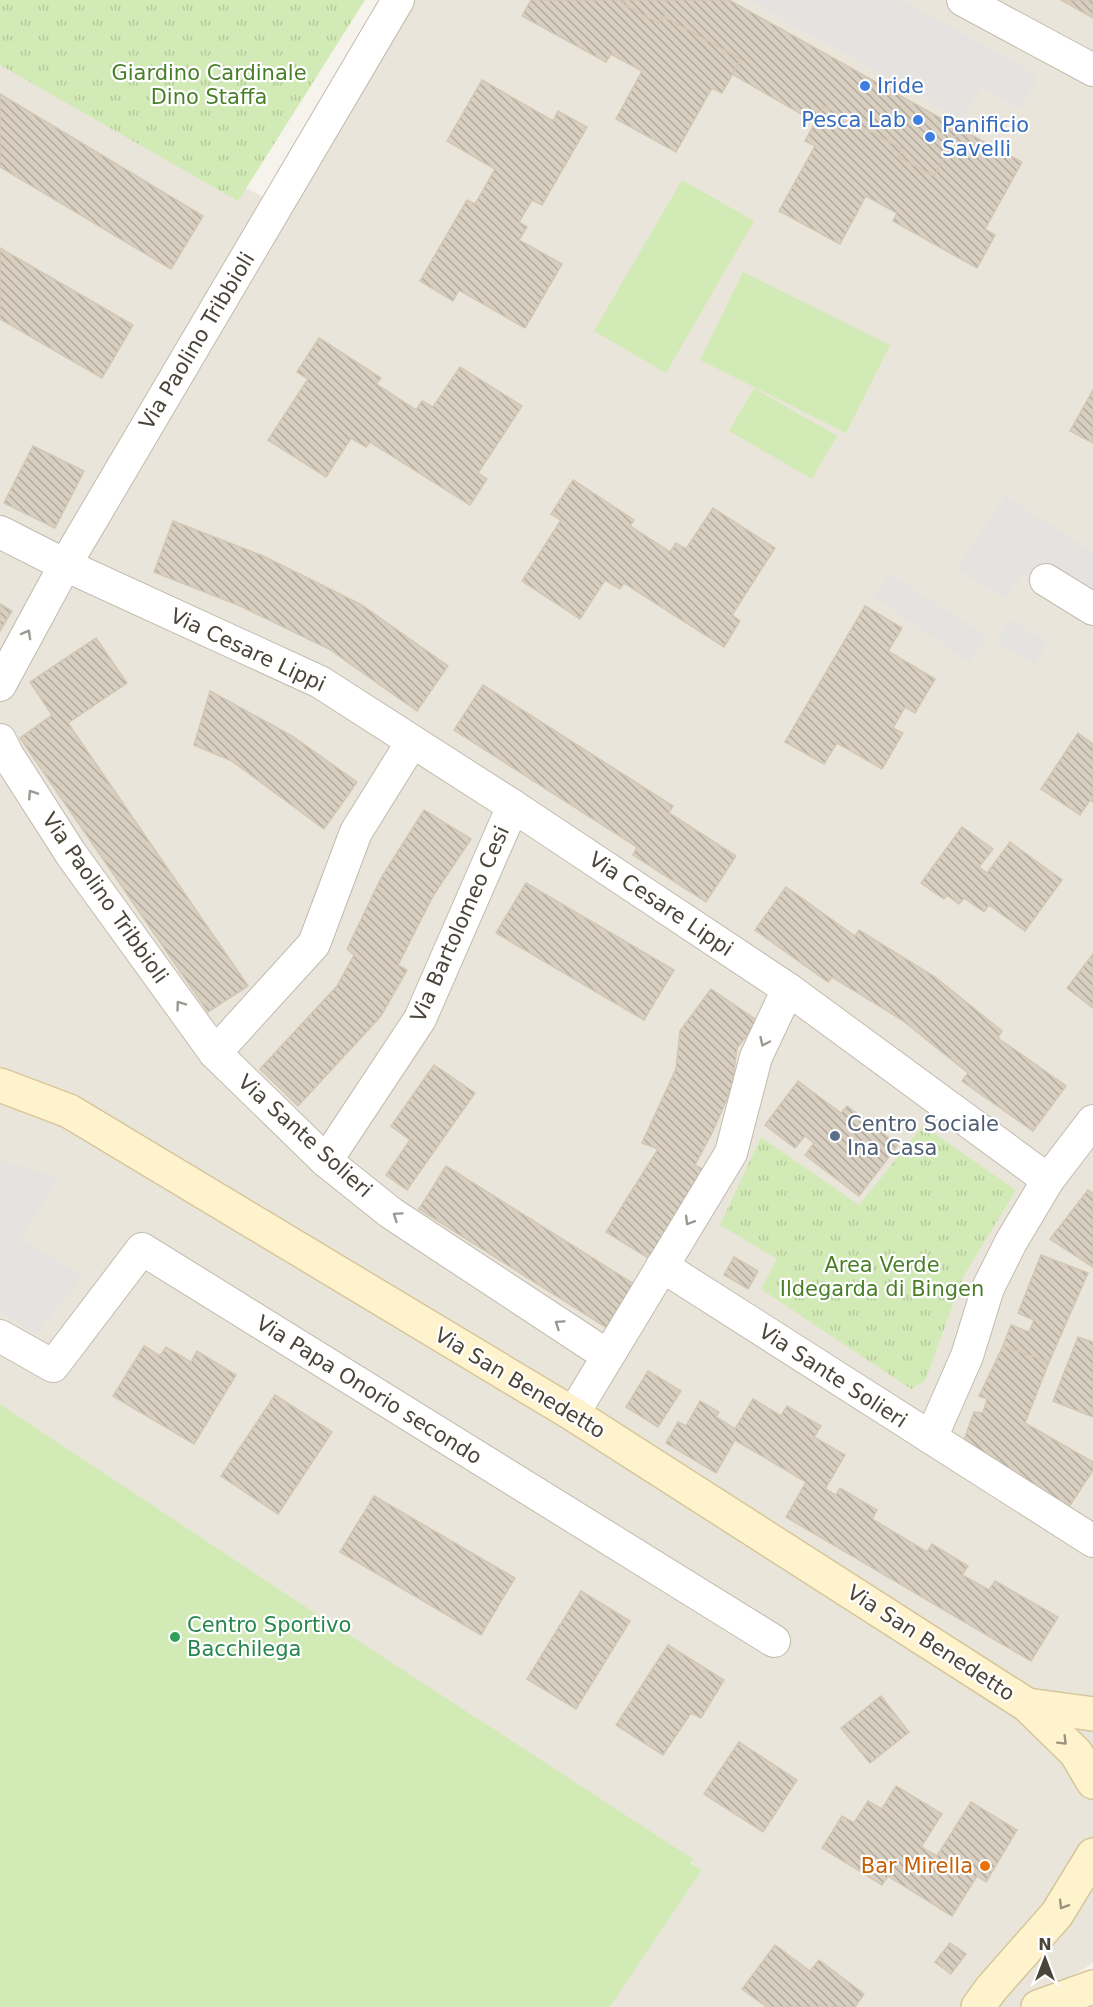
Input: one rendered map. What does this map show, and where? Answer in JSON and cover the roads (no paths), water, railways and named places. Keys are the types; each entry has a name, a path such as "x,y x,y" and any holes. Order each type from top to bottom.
{"street":[{"name":"Via Paolino Tribbioli","path":"0,685 65,565 398,0"},
{"path":"963,0 1093,70"},
{"name":"Via Cesare Lippi","path":"0,532 65,565 320,682 513,806 788,989 1048,1180"},
{"path":"1046,580 1093,609"},
{"path":"215,1053 314,944 356,832 411,742"},
{"name":"Via Paolino Tribbioli","path":"2,751 71,854 215,1053"},
{"name":"Via Bartolomeo Cesi","path":"326,1161 420,1019 513,806"},
{"path":"573,1414 731,1153 756,1057 788,989"},
{"name":"Via Sante Solieri","path":"215,1053 326,1161 391,1213 608,1356"},
{"name":"Via San Benedetto","path":"0,1085 69,1111 573,1414 1027,1705 1076,1754 1093,1782"},
{"path":"931,1438 967,1356 988,1288 1011,1242 1048,1180 1093,1121"},
{"name":"Via Papa Onorio secondo","path":"0,1336 53,1366 142,1249 774,1641"},
{"name":"Via Sante Solieri","path":"662,1266 1093,1541"},
{"name":"Via San Benedetto","path":"1027,1705 1093,1714"},
{"path":"984,1998 1057,1914 1093,1855"},
{"path":"984,1998 1038,2007 1093,1987"}],"place":[{"name":"Iride","path":"865,86"},
{"name":"Pesca Lab","path":"918,120"},
{"name":"Panificio Savelli","path":"930,137"},
{"name":"Centro Sociale Ina Casa","path":"835,1136"},
{"name":"Centro Sportivo Bacchilega","path":"175,1637"},
{"name":"Bar Mirella","path":"985,1866"}],"park label":[{"name":"Giardino Cardinale Dino Staffa","path":"209,85"},
{"name":"Area Verde Ildegarda di Bingen","path":"882,1277"}]}
